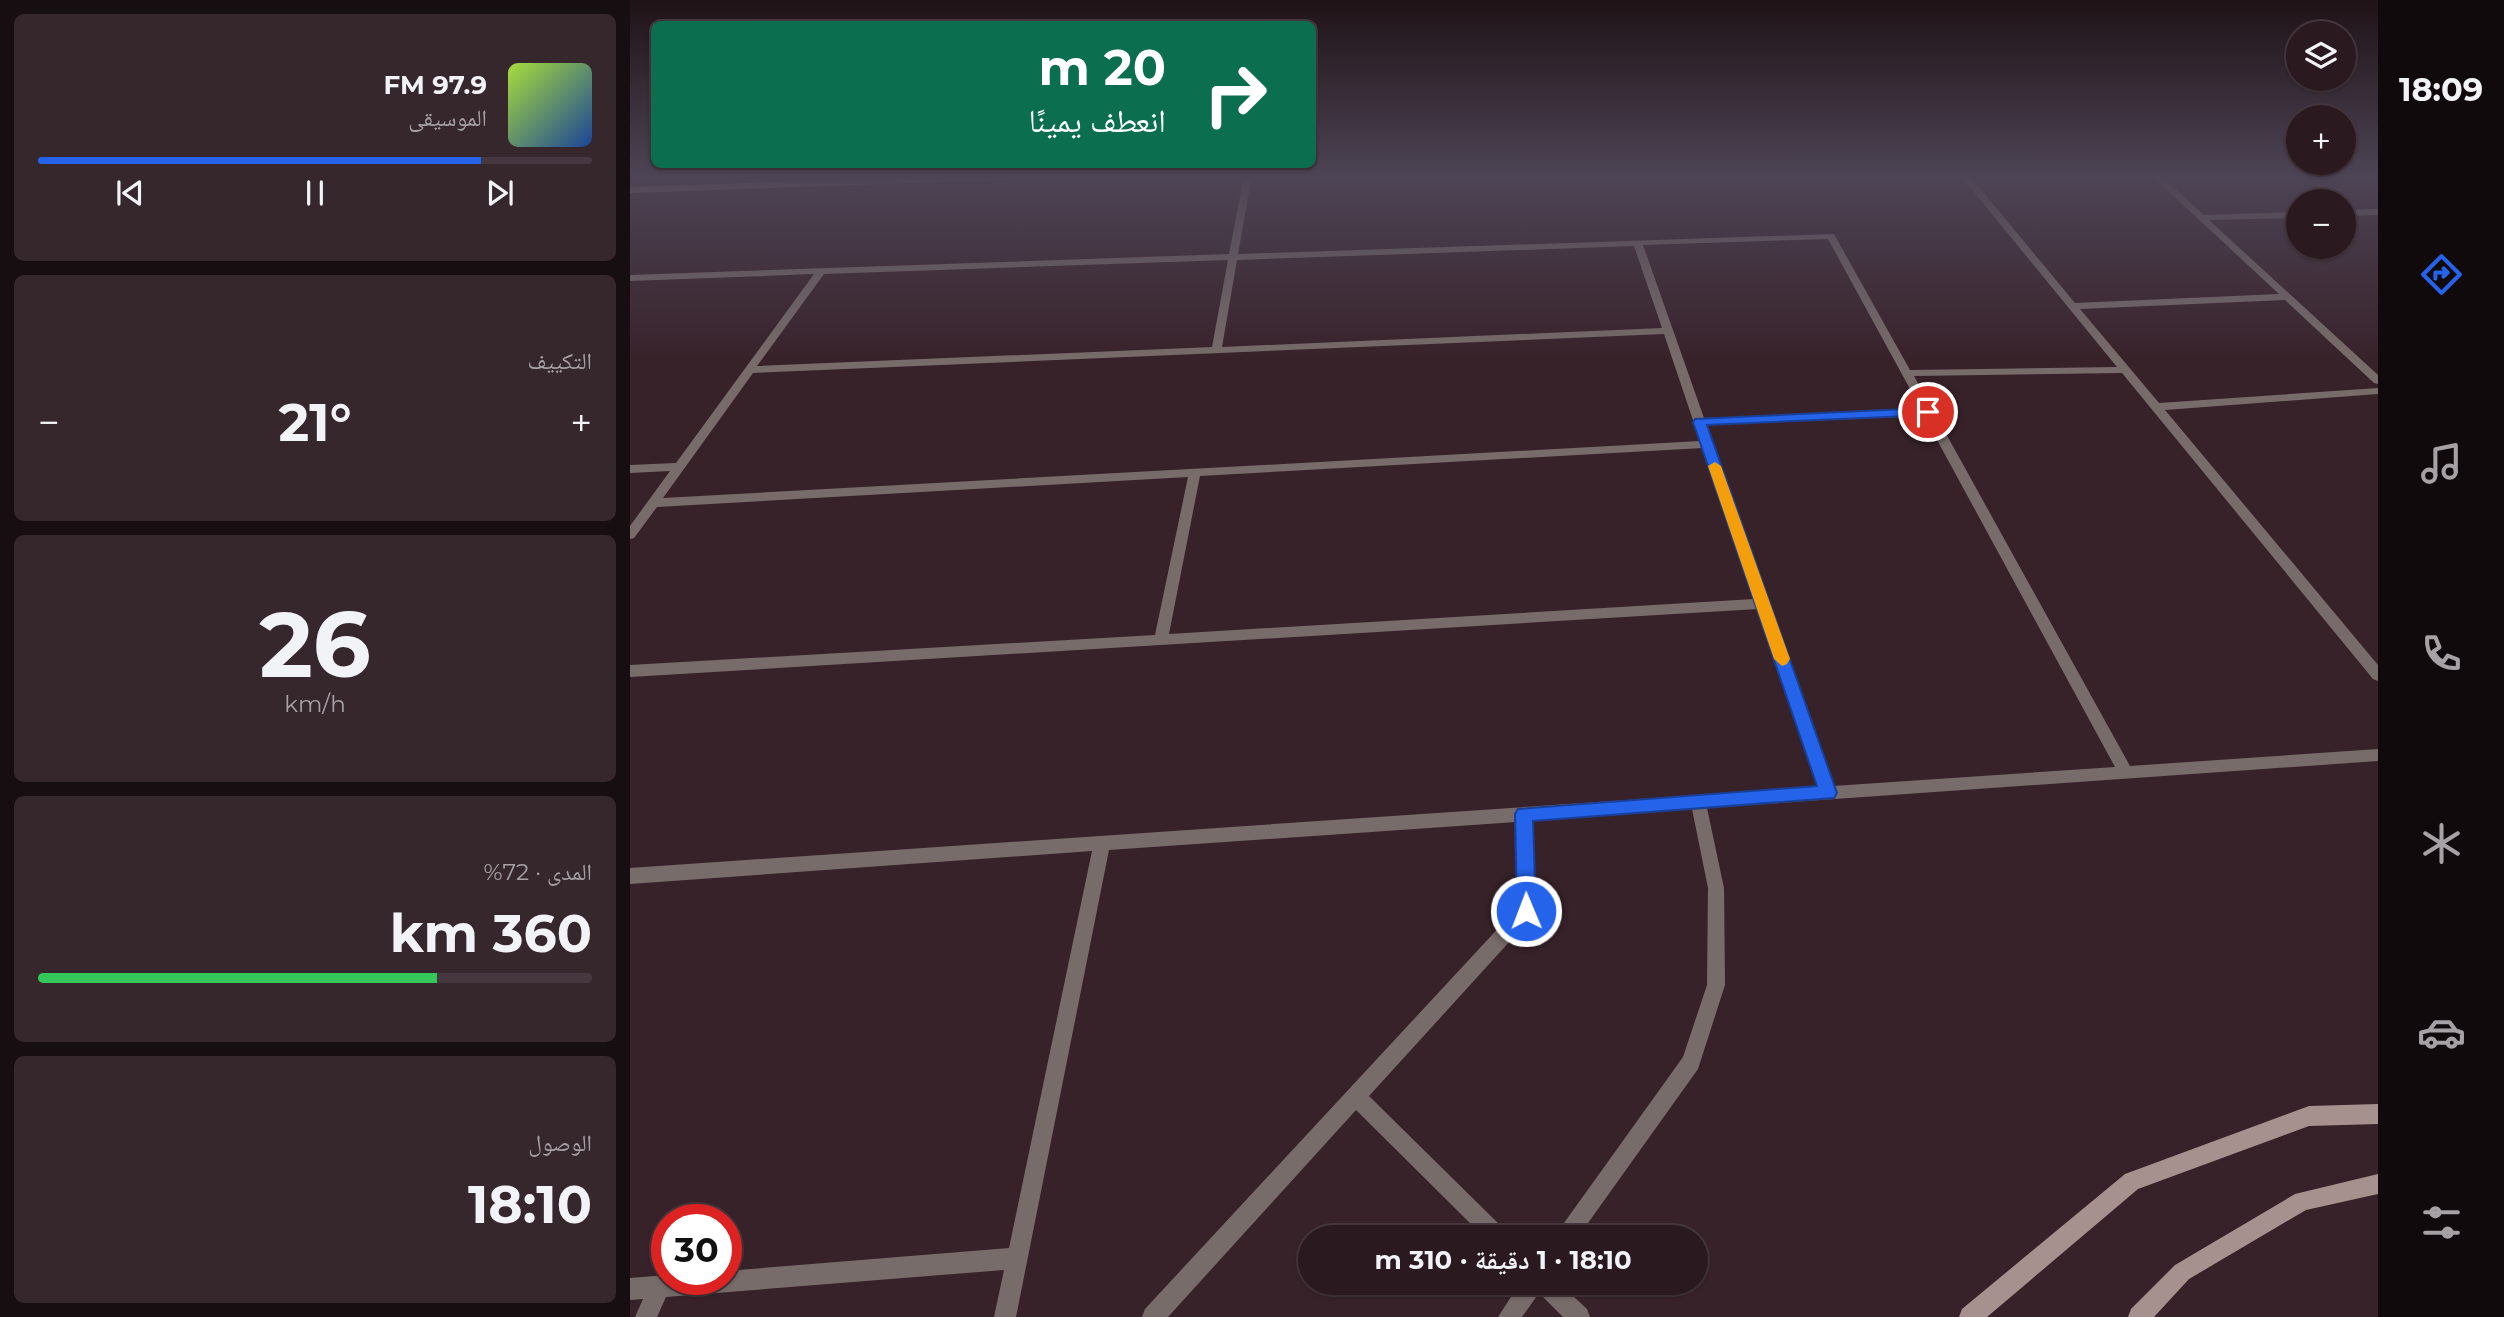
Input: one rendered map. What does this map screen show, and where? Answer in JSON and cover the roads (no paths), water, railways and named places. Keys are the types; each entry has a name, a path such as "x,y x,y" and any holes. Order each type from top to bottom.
{"main road":[{"path":"1970,1317 2132,1181 2309,1116 2378,1114"},
{"path":"2139,1317 2182,1272 2302,1201 2378,1184"}],"street":[{"path":"1216,351 1237,236"},
{"path":"630,278 1816,236"},
{"path":"1831,236 2126,772"},
{"path":"2015,236 2378,676"},
{"path":"2221,236 2378,381"},
{"path":"1637,242 1828,793"},
{"path":"630,535 821,271"},
{"path":"2073,306 2287,297"},
{"path":"749,370 1668,331"},
{"path":"1907,373 2126,370"},
{"path":"2156,407 2378,391"},
{"path":"1699,422 1928,412"},
{"path":"653,503 1707,443"},
{"path":"630,469 679,467"},
{"path":"1161,640 1195,472"},
{"path":"630,671 1762,604"},
{"path":"630,876 2378,755"},
{"path":"1575,1225 1691,1062 1716,985 1716,888 1698,802"},
{"path":"1153,1317 1526,911 1524,814"},
{"path":"1005,1317 1102,843"},
{"path":"1356,1097 1486,1225"},
{"path":"742,1280 1017,1258"},
{"path":"630,1289 651,1287"},
{"path":"646,1317 656,1295"},
{"path":"1509,1317 1525,1295"},
{"path":"1556,1295 1579,1317"}]}
